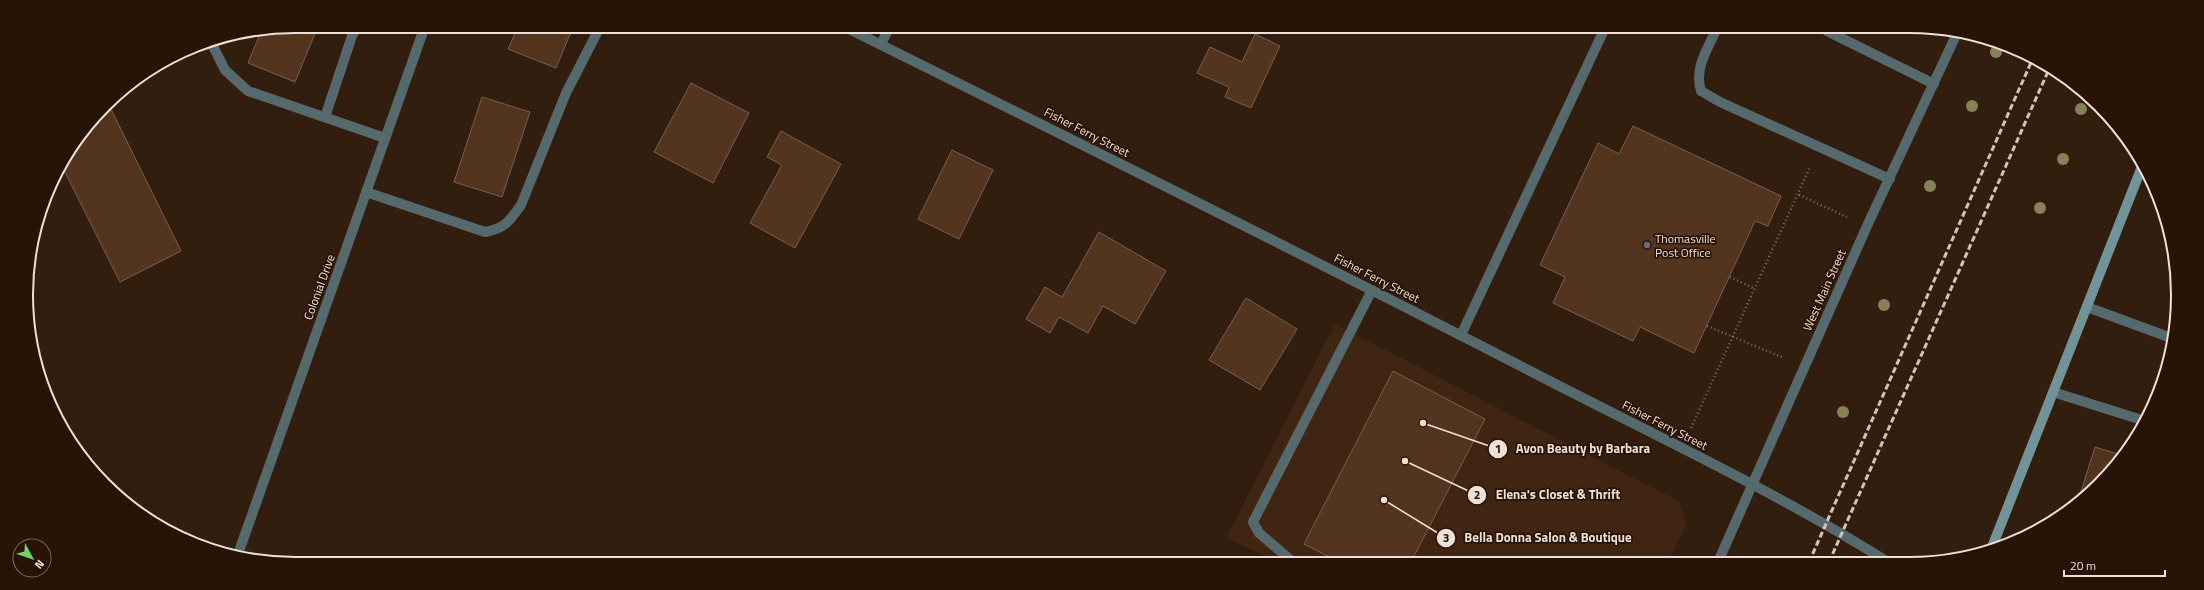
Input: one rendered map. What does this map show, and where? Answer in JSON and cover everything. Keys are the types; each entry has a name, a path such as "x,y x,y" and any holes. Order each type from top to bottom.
{"main road":[{"path":"1994,543 2140,172"}],"street":[{"path":"325,117 354,33"},
{"name":"Colonial Drive","path":"238,551 422,33"},
{"path":"366,192 485,232 500,230 511,220 521,205 566,93 597,33"},
{"name":"Fisher Ferry Street","path":"858,33 1372,290 1754,485 1842,533 1880,557"},
{"path":"881,44 886,33"},
{"path":"1461,335 1603,33"},
{"path":"1715,33 1699,68 1698,80 1701,91 1720,102 1890,179"},
{"path":"1830,33 1934,84"},
{"name":"West Main Street","path":"1720,557 1754,485 1804,367 1955,37"},
{"path":"213,46 225,70 248,91 385,138"},
{"path":"1287,557 1259,533 1253,522 1372,290"},
{"path":"2086,307 2168,337"},
{"path":"2053,392 2140,419"}],"path":[{"path":"1681,448 1799,195 1819,146"},
{"path":"1799,195 1868,226"},
{"path":"1730,277 1755,289"},
{"path":"1707,326 1804,367"}],"shaded area":[{"path":"1335,324 1680,502 1687,524 1670,557 1268,557 1226,538"}],"building":[{"path":"315,33 295,82 248,63 259,35"},
{"path":"515,33 571,33 556,68 508,49"},
{"path":"1255,34 1280,46 1251,108 1225,97 1229,87 1197,73 1210,47 1242,62"},
{"path":"691,83 749,113 713,183 654,152"},
{"path":"482,97 530,112 502,197 454,182"},
{"path":"111,109 181,251 120,282 64,171 77,149 98,122"},
{"name":"Thomasville Post Office","path":"1633,126 1781,196 1768,226 1755,221 1694,353 1640,327 1633,341 1553,303 1565,277 1540,265 1598,143 1619,154"},
{"path":"781,131 841,164 795,248 750,223 782,165 767,157"},
{"path":"952,150 993,170 959,239 918,219"},
{"path":"1099,232 1166,271 1135,324 1103,306 1088,333 1059,317 1050,333 1026,319 1045,287 1062,297"},
{"path":"1246,298 1297,329 1260,390 1209,360"},
{"path":"1393,371 1485,419 1414,557 1329,557 1304,544"},
{"path":"2095,447 2117,454 2106,468 2080,493"}],"railway":[{"path":"1811,557 2031,63"},
{"path":"1831,557 2048,73"}],"place":[{"name":"Thomasville Post Office","path":"1647,245"},
{"name":"Avon Beauty by Barbara","path":"1423,423"},
{"name":"Elena's Closet & Thrift","path":"1405,461"},
{"name":"Bella Donna Salon & Boutique","path":"1384,500"}]}
